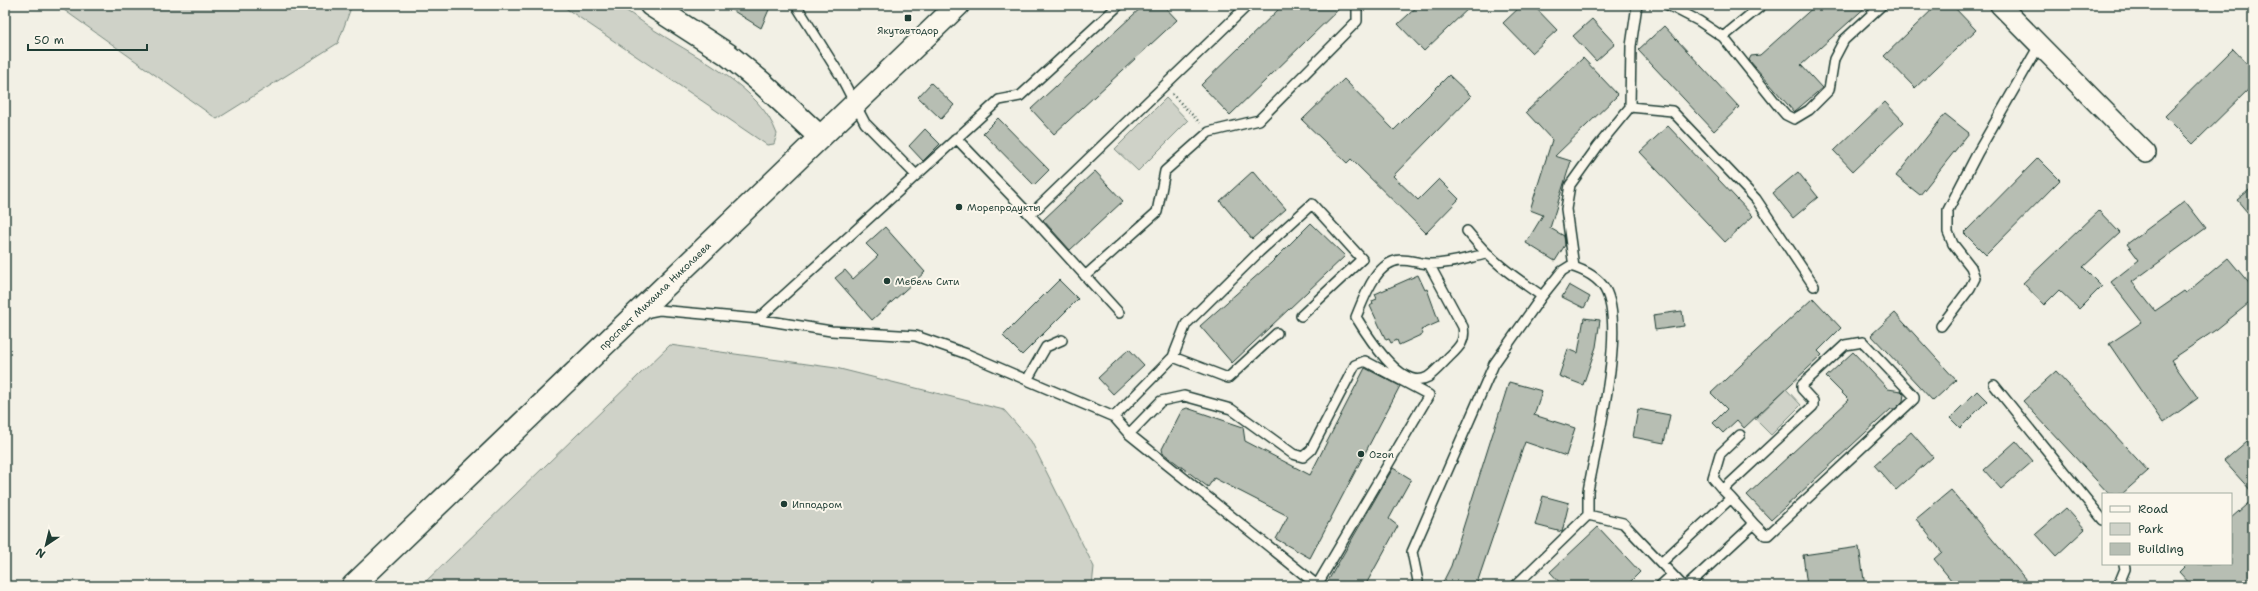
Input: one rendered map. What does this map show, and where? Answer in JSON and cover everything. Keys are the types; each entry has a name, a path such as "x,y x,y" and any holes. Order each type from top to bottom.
{"main road":[{"path":"651,5 727,54 762,83 820,137"},
{"name":"проспект Михаила Николаева","path":"353,586 958,5"}],"street":[{"path":"2000,5 2146,153"}],"lane":[{"path":"796,5 840,75 865,123 916,175"},
{"path":"758,319 999,100 1020,96 1119,5"},
{"path":"1030,215 1248,5"},
{"path":"1085,276 1157,212 1165,171 1209,132 1259,120 1358,21 1357,5"},
{"path":"1574,267 1566,209 1570,185 1598,146 1630,107 1631,46 1637,5"},
{"path":"1668,5 1699,21 1723,37 1779,107 1786,115 1794,119 1810,110 1829,90 1834,59 1844,40 1882,5"},
{"path":"1723,37 1762,5"},
{"path":"1941,326 1970,288 1975,278 1971,267 1953,244 1948,232 1948,210 1978,152 2040,44"},
{"path":"1630,107 1672,111 1760,204 1814,286"},
{"path":"956,138 1030,215 1119,314"},
{"path":"1114,417 1173,357 1186,324 1259,252 1312,204 1362,259 1301,316"},
{"path":"1467,231 1486,254 1503,269 1542,296"},
{"path":"1429,264 1463,328 1465,336 1460,346 1427,377 1414,380 1400,374 1366,335 1356,317 1368,288 1382,270 1400,260 1429,264 1454,261 1486,254"},
{"path":"1416,586 1418,581 1412,552 1494,364 1542,296 1562,271 1570,266 1583,269 1594,277 1605,290 1614,317 1613,350 1588,491 1588,515 1515,586"},
{"path":"635,315 659,310 758,319 831,331 916,336 967,354 1114,417 1129,434 1317,585 1429,395 1365,361 1355,365 1311,450 1303,457 1293,454 1231,409 1184,396 1161,401 1129,434"},
{"path":"1173,357 1228,378 1277,333"},
{"path":"1027,380 1046,347 1062,340"},
{"path":"1723,490 1813,406 1813,401 1802,389 1802,385 1847,344 1861,342 1866,344 1914,396 1914,399 1768,535 1765,535 1754,524 1723,490 1713,478 1721,452 1740,435"},
{"path":"1994,385 2102,519"},
{"path":"1661,563 1731,498"},
{"path":"1588,515 1623,523 1684,586"},
{"path":"1688,586 1754,524"},
{"path":"2118,586 2125,569 2124,565"},
{"path":"1660,586 1672,575"}],"path":[{"path":"1164,86 1209,132"}],"green space":[{"path":"57,5 352,5 338,43 217,119"},
{"path":"561,5 615,5 709,64 743,88 757,102 769,117 777,134 774,144 767,145"},
{"path":"1166,98 1188,121 1138,171 1115,149"},
{"name":"Ипподром","path":"670,345 836,368 1004,410 1031,441 1094,567 1092,586 421,586"},
{"path":"1786,389 1801,405 1771,435 1755,419"}],"building":[{"path":"724,5 771,5 761,28"},
{"path":"1144,5 1163,5 1177,20 1054,134 1031,109"},
{"path":"1283,5 1343,5 1230,115 1201,85"},
{"path":"1419,5 1472,5 1424,51 1398,24"},
{"path":"1522,5 1533,5 1557,30 1532,53 1503,23"},
{"path":"1816,5 1868,5 1801,65 1822,88 1794,112 1749,60 1751,56 1760,55"},
{"path":"1937,5 1952,5 1976,30 1915,88 1884,56"},
{"path":"1592,19 1615,44 1596,61 1573,36"},
{"path":"1664,26 1739,107 1714,131 1638,50"},
{"path":"2233,49 2253,70 2253,85 2193,144 2165,116"},
{"path":"1583,58 1618,95 1555,156 1571,161 1550,228 1564,236 1565,245 1555,261 1526,243 1543,215 1530,210 1552,140 1526,112"},
{"path":"1449,75 1471,96 1393,176 1418,200 1439,179 1459,199 1426,233 1351,159 1347,163 1302,120 1344,79 1394,130"},
{"path":"931,83 954,105 941,119 918,97"},
{"path":"1885,102 1904,122 1853,171 1834,151"},
{"path":"1945,114 1969,133 1920,195 1896,176"},
{"path":"998,118 1049,170 1034,185 983,133"},
{"path":"1668,126 1753,216 1725,242 1640,152"},
{"path":"925,129 940,144 923,161 909,146"},
{"path":"2038,158 2060,180 1986,255 1964,233"},
{"path":"1095,171 1123,201 1070,250 1043,220"},
{"path":"1253,171 1286,209 1252,239 1220,201"},
{"path":"1798,172 1818,197 1793,218 1773,193"},
{"path":"2253,187 2253,219 2237,200"},
{"path":"2185,201 2206,228 2132,282 2155,311 2184,291 2186,293 2228,258 2253,288 2253,300 2217,329 2171,360 2198,398 2163,423 2109,344 2142,322 2111,282 2139,260 2127,244"},
{"path":"2099,211 2120,233 2083,267 2102,286 2079,309 2059,290 2044,305 2023,283"},
{"path":"1311,223 1345,256 1232,363 1200,326 1271,263"},
{"path":"885,227 925,272 872,320 835,278 845,270 853,279 878,256 866,244"},
{"path":"1418,275 1425,290 1427,289 1439,322 1421,330 1423,334 1399,345 1397,340 1391,343 1389,339 1386,340 1370,306 1373,304 1372,301 1377,299 1375,294"},
{"path":"1059,280 1078,299 1022,355 1003,336"},
{"path":"1569,285 1590,297 1584,308 1562,297"},
{"path":"1813,298 1841,328 1818,351 1822,355 1744,428 1737,420 1723,433 1713,423 1727,409 1711,393"},
{"path":"1682,311 1684,326 1655,330 1653,315"},
{"path":"1895,313 1956,380 1933,401 1871,335"},
{"path":"1584,318 1600,320 1596,347 1583,385 1559,376 1568,349 1578,353"},
{"path":"1129,349 1144,365 1113,394 1098,378"},
{"path":"1853,352 1888,389 1901,391 1904,394 1903,401 1895,409 1891,409 1771,520 1747,495 1849,400 1826,377"},
{"path":"1365,368 1400,386 1310,558 1276,539 1288,516 1214,478 1208,487 1163,453 1162,449 1182,410 1187,408 1243,427 1245,441 1310,475"},
{"path":"2056,371 2148,471 2123,493 2108,493 2023,401"},
{"path":"1509,382 1542,391 1534,415 1575,428 1566,456 1525,442 1476,586 1441,586 1451,566"},
{"path":"1977,391 1987,401 1960,428 1950,418"},
{"path":"1638,409 1670,415 1664,443 1633,437"},
{"path":"1911,432 1933,457 1896,490 1874,465"},
{"path":"2016,441 2033,461 2001,489 1984,470"},
{"path":"2247,441 2253,448 2253,493 2224,461"},
{"path":"1393,468 1411,479 1389,519 1398,526 1365,586 1325,586"},
{"path":"1951,490 2031,586 1956,586 1934,559 1942,552 1916,519"},
{"path":"1543,496 1569,503 1562,532 1535,525"},
{"path":"2253,499 2253,586 2192,586 2179,572 2186,565 2232,565 2232,517"},
{"path":"2066,508 2085,529 2056,556 2036,534"},
{"path":"1598,527 1640,572 1626,586 1563,586 1550,572"},
{"path":"1859,547 1865,586 1807,586 1803,555"}],"place":[{"name":"Якутавтодор","path":"908,18"},
{"name":"Морепродукты","path":"959,207"},
{"name":"Мебель Сити","path":"887,281"},
{"name":"Ozon","path":"1361,454"},
{"name":"Ипподром","path":"784,504"}]}
